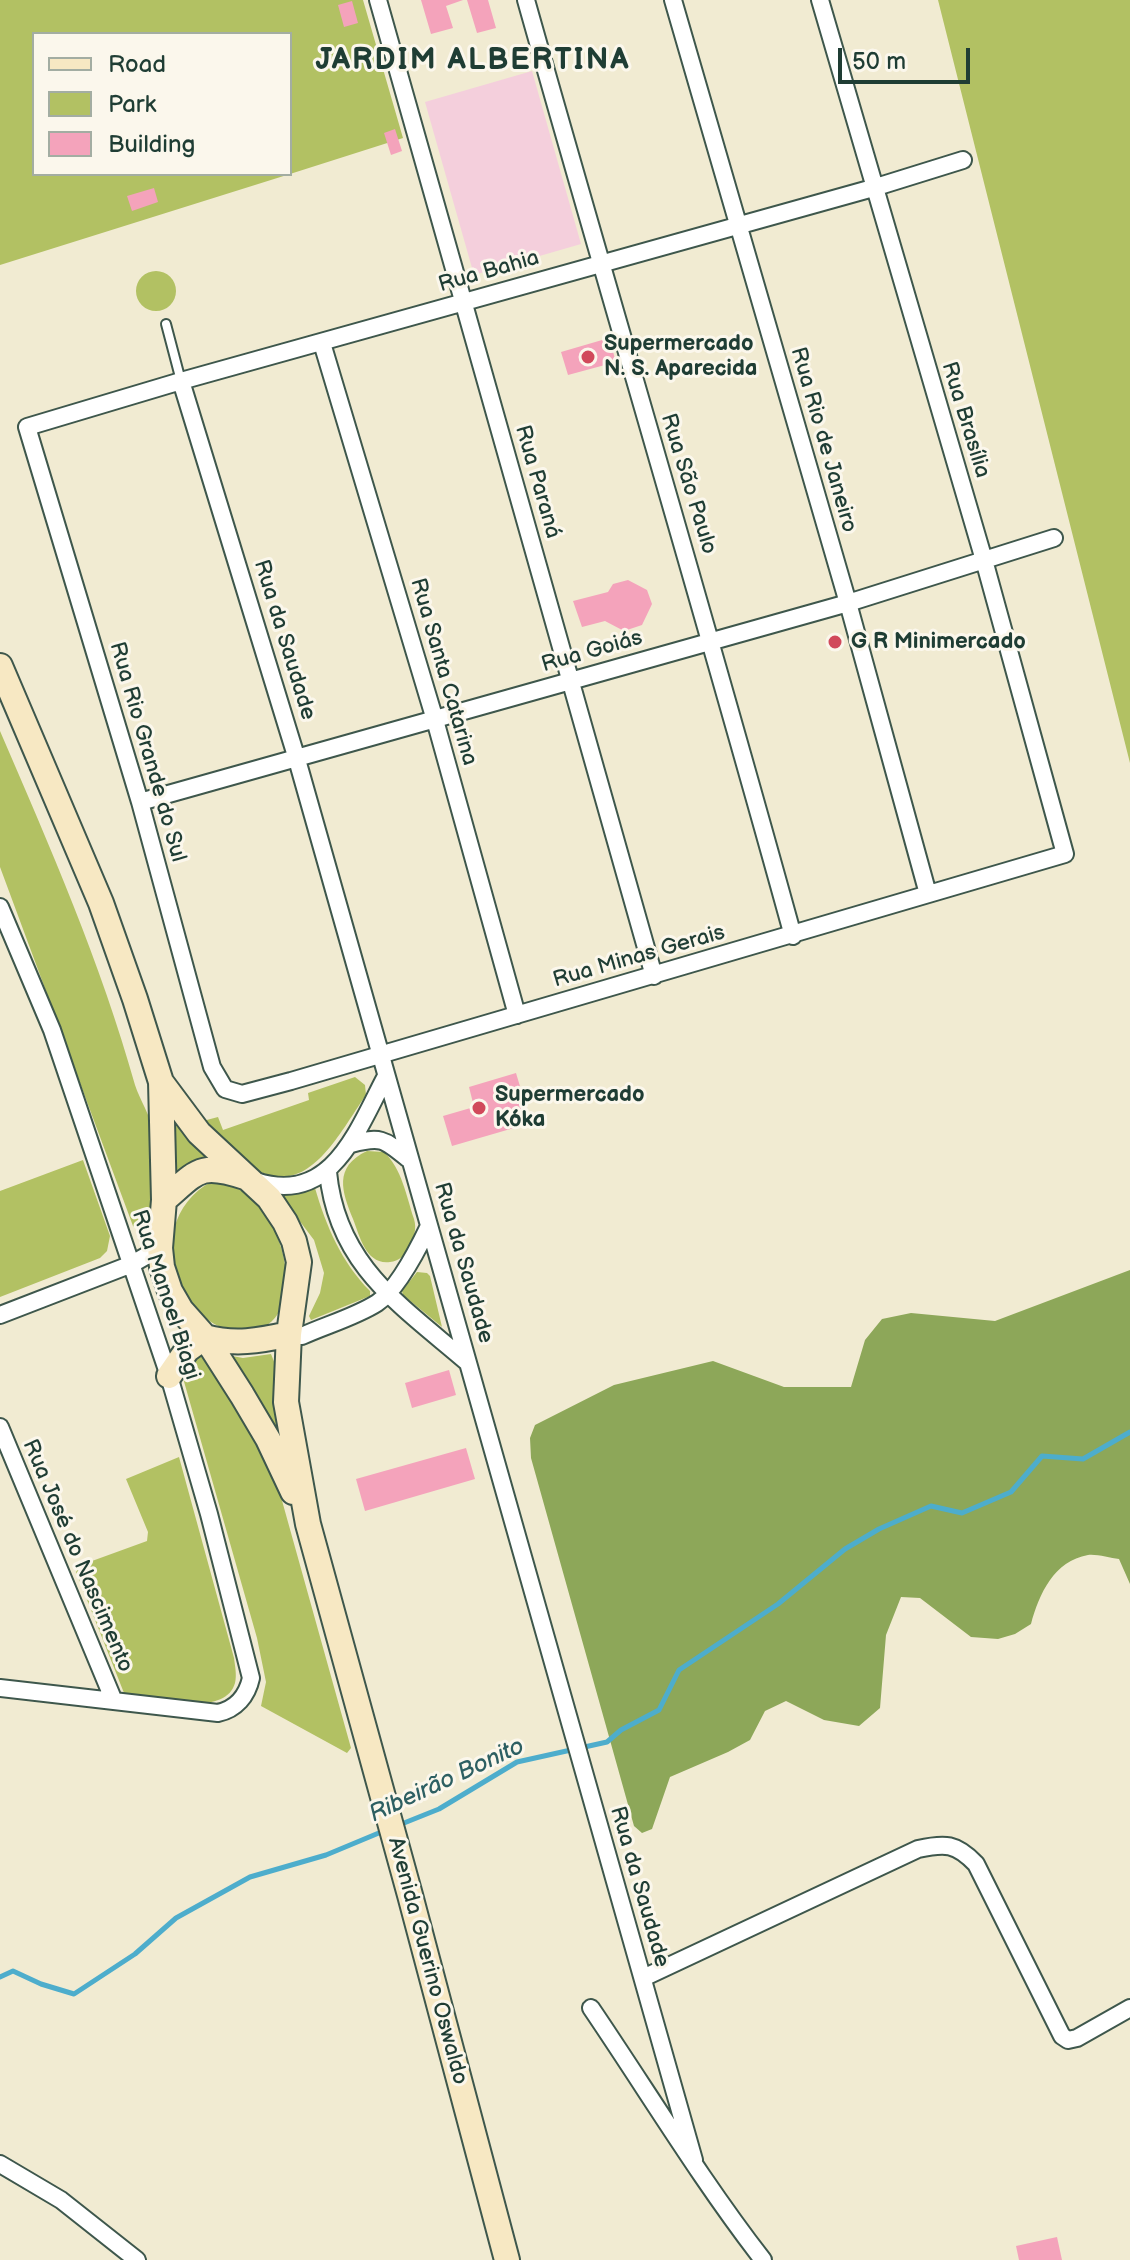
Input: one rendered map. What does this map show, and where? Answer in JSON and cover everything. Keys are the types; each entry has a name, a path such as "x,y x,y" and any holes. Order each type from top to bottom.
{"main road":[{"path":"0,666 101,903 161,1082"},
{"name":"Avenida Guerino Oswaldo","path":"161,1082 199,1133 251,1179 285,1222 294,1241 299,1270 289,1334 286,1402 308,1524 507,2260"},
{"name":"Avenida Guerino Oswaldo","path":"161,1082 162,1267 181,1310 205,1337 268,1439 308,1524"},
{"path":"164,1200 191,1175 203,1170 219,1169 251,1179"},
{"path":"169,1376 187,1350 205,1337 219,1341 254,1342 289,1334"}],"street":[{"name":"Rua Paraná","path":"378,0 654,976"},
{"name":"Rua São Paulo","path":"526,0 712,641 793,936"},
{"name":"Rua Rio de Janeiro","path":"673,0 848,603 928,894"},
{"name":"Rua Brasília","path":"820,0 984,560 1065,854"},
{"name":"Rua Bahia","path":"27,427 963,160"},
{"name":"Rua Santa Catarina","path":"322,343 435,720 517,1015"},
{"name":"Rua da Saudade","path":"181,381 296,756 408,1160 469,1364 564,1709 694,2160"},
{"name":"Rua Rio Grande do Sul","path":"27,427 140,802 212,1067 225,1089"},
{"name":"Rua Goiás","path":"140,802 848,603 1054,538"},
{"name":"Rua Minas Gerais","path":"225,1089 242,1094 379,1056 1065,854"},
{"name":"Rua Manoel Biagi","path":"0,907 52,1030 169,1376 209,1514 251,1678 248,1689 229,1711 206,1713 114,1701"},
{"path":"251,1179 274,1187 298,1184 328,1172 351,1144 385,1078"},
{"path":"351,1144 372,1138 386,1140 408,1160"},
{"path":"328,1172 331,1200 349,1246 387,1293 469,1364"},
{"path":"289,1334 302,1336 377,1303 416,1252 429,1226"},
{"path":"0,1315 132,1264 160,1248"},
{"name":"Rua José do Nascimento","path":"0,1427 114,1701"},
{"path":"0,1688 114,1701"},
{"path":"643,1978 918,1849 935,1845 952,1846 963,1851 976,1864 1062,2036 1068,2040 1077,2038 1130,2008"},
{"path":"591,2008 694,2160 722,2207 763,2260"},
{"path":"0,2164 61,2200 137,2260"}],"lane":[{"path":"166,324 181,381"}],"shaded area":[{"path":"532,71 581,244 474,275 425,102"}],"green space":[{"path":"0,0 363,0 403,138 292,173 292,32 32,32 32,176 284,176 0,265"},
{"path":"938,0 1130,0 1130,763"},
{"path":"156,271 170,277 176,291 170,305 156,311 142,305 136,291 142,277"},
{"path":"0,731 74,906 107,995 135,1085 152,1124 156,1183 150,1210 138,1229 133,1226 0,867"},
{"path":"355,1077 365,1085 366,1095 322,1156 308,1168 292,1175 276,1177 257,1170 199,1122 218,1117 223,1130 309,1100 308,1093"},
{"path":"178,1121 212,1159 189,1164 175,1173 172,1123"},
{"path":"367,1151 384,1152 395,1166 414,1219 414,1234 409,1248 401,1258 393,1261 382,1262 370,1254 361,1241 346,1199 345,1172 356,1157"},
{"path":"83,1160 110,1236 107,1251 100,1258 0,1297 0,1191"},
{"path":"211,1182 237,1188 259,1206 275,1231 284,1260 286,1288 279,1312 263,1327 236,1331 211,1322 192,1304 175,1273 172,1258 174,1228 187,1202"},
{"path":"315,1188 336,1243 370,1291 370,1296 311,1320 309,1316 320,1293 324,1273 314,1240 280,1195"},
{"path":"1130,1270 1130,1584 1119,1559 1092,1555 1076,1558 1050,1580 1038,1601 1031,1624 1015,1634 998,1639 971,1637 920,1598 901,1597 886,1635 880,1708 859,1726 824,1720 786,1701 765,1711 750,1740 670,1777 652,1829 642,1833 634,1826 531,1458 530,1438 535,1425 614,1385 713,1361 784,1387 851,1387 865,1340 882,1319 911,1313 995,1321"},
{"path":"417,1272 430,1276 442,1327 403,1295 402,1291"},
{"path":"200,1354 263,1449 281,1497 351,1748 347,1753 261,1706 266,1682 257,1638 183,1378 187,1363"},
{"path":"271,1354 275,1364 280,1430 275,1431 232,1356 243,1358"},
{"path":"179,1457 236,1670 235,1683 228,1694 203,1703 168,1702 124,1693 76,1572 81,1565 147,1541 148,1532 126,1479"}],"building":[{"path":"421,0 463,0 446,6 453,28 431,34"},
{"path":"467,0 488,0 496,28 477,33"},
{"path":"352,1 358,23 344,27 338,5"},
{"path":"395,129 402,151 391,155 384,133"},
{"path":"154,188 158,202 132,211 127,196"},
{"name":"Supermercado N. S. Aparecida","path":"609,338 616,362 568,375 561,352"},
{"path":"628,580 647,590 652,604 642,625 624,631 605,621 582,627 573,601 608,592 613,584"},
{"path":"516,1073 531,1123 452,1146 443,1116 474,1107 469,1087"},
{"path":"449,1370 456,1395 412,1408 405,1383"},
{"path":"466,1448 475,1479 365,1511 356,1479"},
{"path":"1057,2237 1062,2260 1019,2260 1016,2246"}],"waterway":[{"name":"Ribeirão Bonito","path":"399,1825 439,1809 517,1762 607,1742 621,1730 659,1710 679,1670 778,1604 845,1549 879,1529 931,1506 962,1513 1011,1492 1042,1456 1083,1459 1130,1432"},
{"name":"Ribeirão Bonito","path":"0,1977 13,1971 74,1994 135,1954 176,1918 250,1877 326,1855 386,1830"}],"place":[{"name":"Supermercado N. S. Aparecida","path":"588,357"},
{"name":"G R Minimercado","path":"835,642"},
{"name":"Supermercado Kóka","path":"479,1108"}],"district":[{"name":"JARDIM ALBERTINA","path":"473,61"}]}
